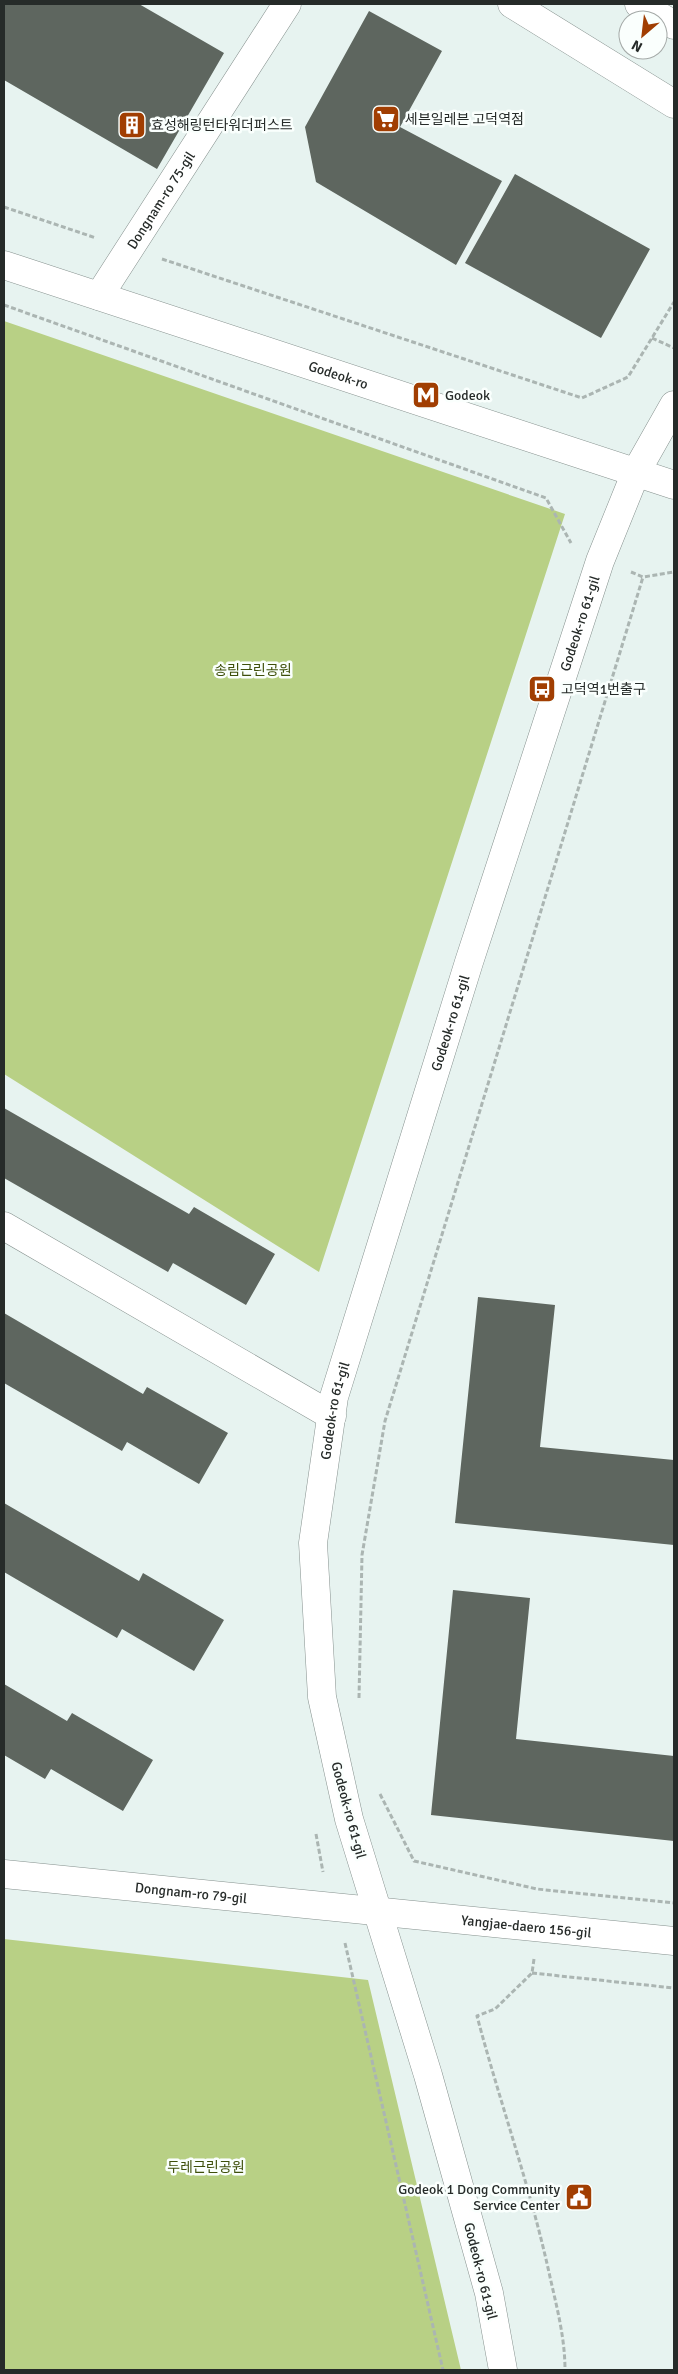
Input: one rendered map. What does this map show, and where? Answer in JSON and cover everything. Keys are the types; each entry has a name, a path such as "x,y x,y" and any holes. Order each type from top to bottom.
{"street":[{"name":"Dongnam-ro 75-gil","path":"99,296 287,4"},
{"path":"512,4 674,104"},
{"path":"639,4 674,25"},
{"name":"Godeok-ro","path":"4,265 674,484"},
{"name":"Godeok-ro 61-gil","path":"503,2370 489,2293 428,2075 349,1819 322,1697 314,1543 334,1397 377,1253 472,952 600,561 636,472 674,405"},
{"path":"4,1226 332,1416"},
{"name":"Dongnam-ro 79-gil","path":"4,1874 378,1910"},
{"name":"Yangjae-daero 156-gil","path":"378,1910 674,1941"}],"path":[{"path":"4,207 582,398 628,377 674,302"},
{"path":"4,305 546,498 575,551"},
{"path":"652,338 674,348"},
{"path":"359,1700 362,1555 385,1420 643,577 674,572"},
{"path":"376,1786 414,1861 537,1889 674,1903"},
{"path":"344,1940 443,2370"},
{"path":"565,2370 565,2345 542,2240 494,2082 477,2016 495,2009 532,1973 674,1988"}],"green space":[{"name":"송림근린공원","path":"4,321 565,514 319,1272 4,1074"},
{"name":"두레근린공원","path":"4,1939 368,1980 461,2370 4,2370"}],"building":[{"name":"효성해링턴타워더퍼스트","path":"5,4 139,4 224,53 157,169 4,80"},
{"path":"369,11 442,51 400,127 502,181 456,265 316,182 305,127"},
{"path":"515,174 650,249 601,338 465,263"},
{"path":"4,1108 189,1214 194,1207 275,1254 246,1305 173,1263 168,1272 4,1178"},
{"path":"478,1297 555,1305 540,1447 674,1460 674,1545 455,1523"},
{"path":"4,1313 143,1394 147,1387 228,1433 199,1484 127,1442 122,1451 4,1383"},
{"path":"4,1503 139,1581 143,1573 224,1620 194,1671 122,1629 117,1638 4,1572"},
{"path":"453,1590 530,1598 516,1739 674,1756 674,1841 431,1815"},
{"path":"4,1684 67,1721 72,1713 153,1760 123,1811 51,1769 45,1779 4,1755"}],"place":[{"name":"세븐일레븐 고덕역점","path":"386,119"},
{"name":"효성해링턴타워더퍼스트","path":"132,125"},
{"name":"Godeok","path":"426,395"},
{"name":"고덕역1번출구","path":"542,689"},
{"name":"Godeok 1 Dong Community Service Center","path":"579,2197"}]}
